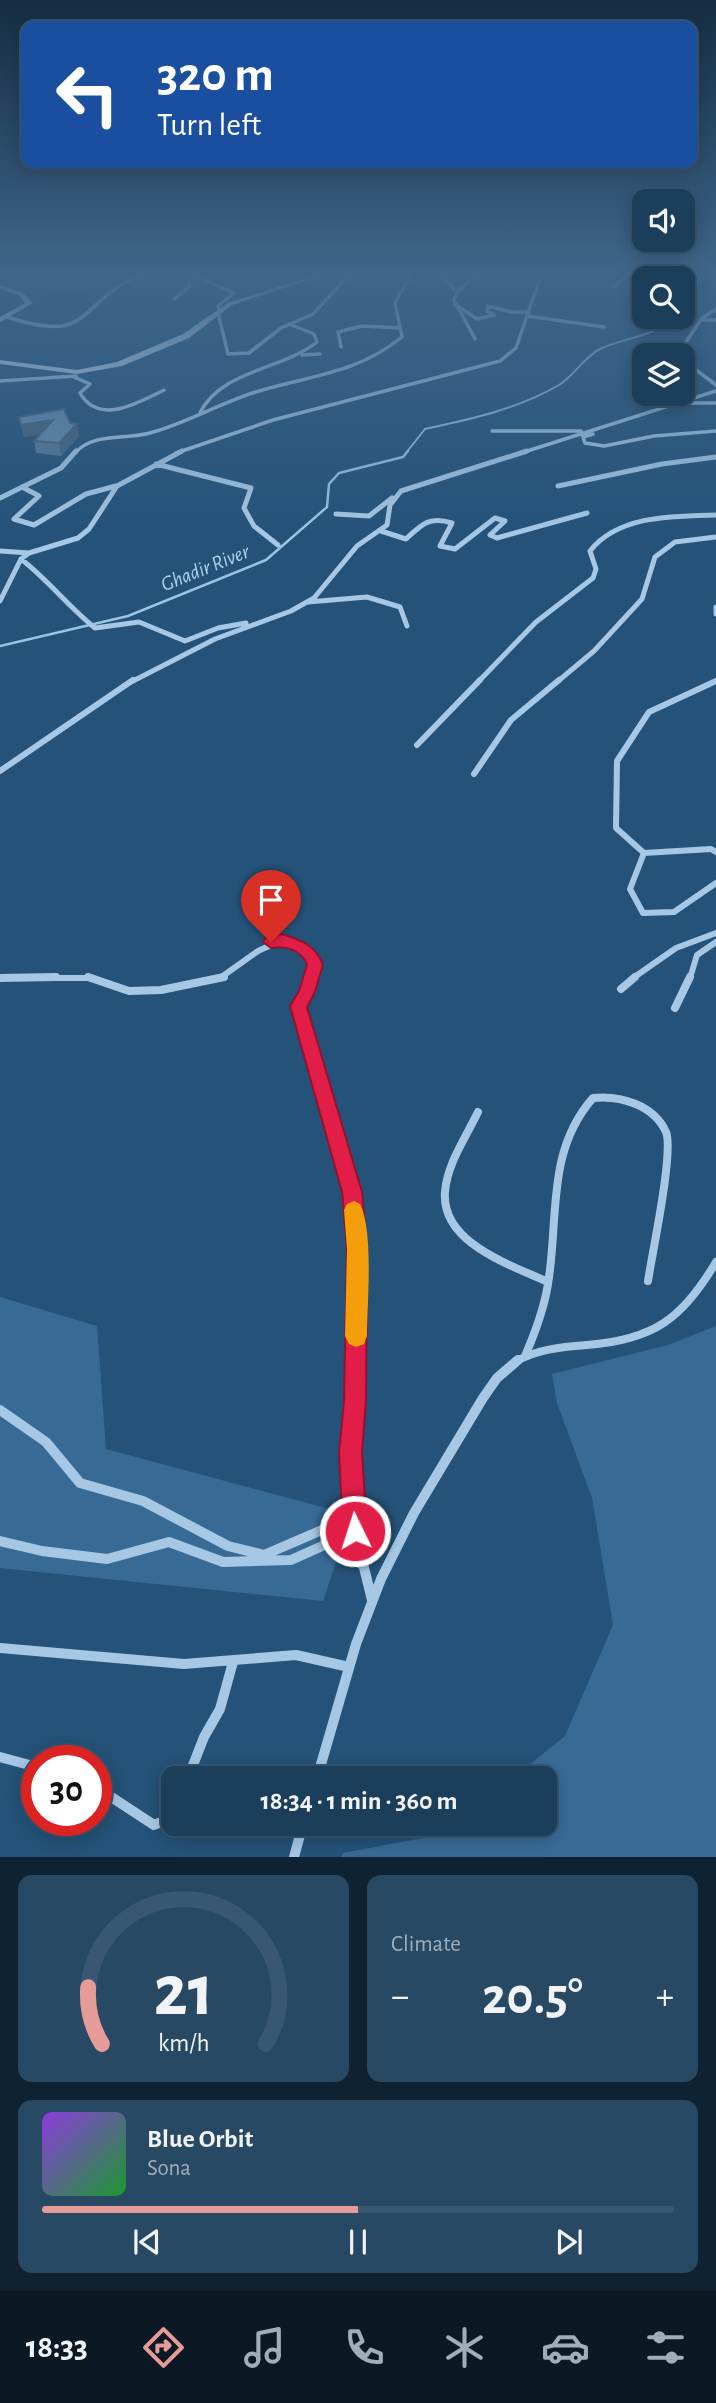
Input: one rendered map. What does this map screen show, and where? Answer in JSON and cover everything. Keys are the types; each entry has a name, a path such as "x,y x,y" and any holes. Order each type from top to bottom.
{"main road":[{"path":"0,362 78,373 125,362"}],"street":[{"path":"200,413 204,404 225,386 282,362"},
{"path":"0,498 61,468 81,446 91,440 149,433 270,388 334,374 359,362"},
{"path":"22,487 39,496 14,519 34,525 89,492 117,486 197,444 274,419 497,362"},
{"path":"0,381 56,378 78,373 90,384 80,393 86,402 109,412 121,410 164,390"},
{"path":"695,373 716,385"},
{"path":"695,398 716,391"},
{"path":"695,404 716,403"},
{"path":"336,514 369,516 410,487 500,461 668,406"},
{"path":"648,411 649,415 583,437 585,443 604,446 654,436 716,431"},
{"path":"492,431 585,431"},
{"path":"558,486 662,464 716,457"},
{"path":"156,464 251,488 244,508 254,526 278,544"},
{"path":"0,601 21,559 29,553 78,538 89,529 117,486"},
{"path":"307,602 331,581 357,546 387,525 393,497"},
{"path":"381,531 406,539 426,520 445,520 452,523 452,528 440,546 456,549 495,518 505,521 490,535 497,538 587,513"},
{"path":"416,745 536,622 593,578 596,569 590,551 594,541 626,526 682,516 716,516"},
{"path":"474,774 510,720 594,651 642,600 655,557 663,549 675,542 716,537"},
{"path":"0,551 29,553"},
{"path":"21,559 47,579 66,605 90,624 100,628 139,622 155,626 172,638 185,641 218,628 261,621"},
{"path":"0,771 141,675 307,602 361,597 380,599 400,607 407,626"},
{"path":"716,607 716,614"},
{"path":"716,681 649,712 617,761 616,828 644,853 716,852"},
{"path":"644,853 630,889 643,913 674,912 716,883"},
{"path":"621,989 659,957 693,938 716,933"},
{"path":"0,978 86,976 129,992 143,992 222,978 258,951 282,940 300,946 311,956 315,964 314,975 298,1006 352,1192 357,1249 355,1401 351,1453 356,1535 372,1600"},
{"path":"675,1008 688,985 697,955 716,942"},
{"path":"525,1356 548,1282 557,1172 569,1136 587,1102 593,1098 611,1096 644,1108 656,1116 667,1134 665,1172 648,1281"},
{"path":"478,1112 447,1184 444,1203 449,1216 469,1242 548,1282"},
{"path":"320,1766 372,1600 441,1466 493,1383 506,1369 525,1356 562,1347 610,1343 661,1328 674,1321 701,1288 716,1262"},
{"path":"0,1410 46,1442 80,1483 143,1502 228,1546 264,1555 322,1530 356,1535"},
{"path":"0,1541 42,1551 107,1559 169,1542 223,1562 291,1560 329,1543 362,1565"},
{"path":"0,1648 184,1664 296,1655 349,1667"},
{"path":"193,1766 204,1737 220,1709 233,1662"},
{"path":"0,1757 21,1763"},
{"path":"112,1798 153,1825 161,1822"},
{"path":"294,1857 300,1836"}],"shaded area":[{"path":"0,1297 97,1326 106,1449 352,1515 323,1601 0,1568"},
{"path":"716,1326 716,1857 341,1857 343,1853 433,1836 557,1836 557,1766 528,1766 565,1736 613,1625 592,1498 557,1403 552,1374 668,1345"}],"building":[{"path":"64,409 70,423 77,424 59,443 34,441 53,420 21,425 19,417"}],"waterway":[{"name":"Ghadir River","path":"406,453 425,429 527,401 559,385 584,362"},
{"name":"Ghadir River","path":"0,646 128,616 266,560 327,507 329,484 339,473 403,457 408,451"}],"slow traffic":[{"path":"354,1210 357,1249 356,1336"}],"route":[{"path":"271,942 282,940 300,946 315,964 314,975 298,1006 333,1136 352,1192 357,1249 355,1401 351,1453 355,1531"}]}
